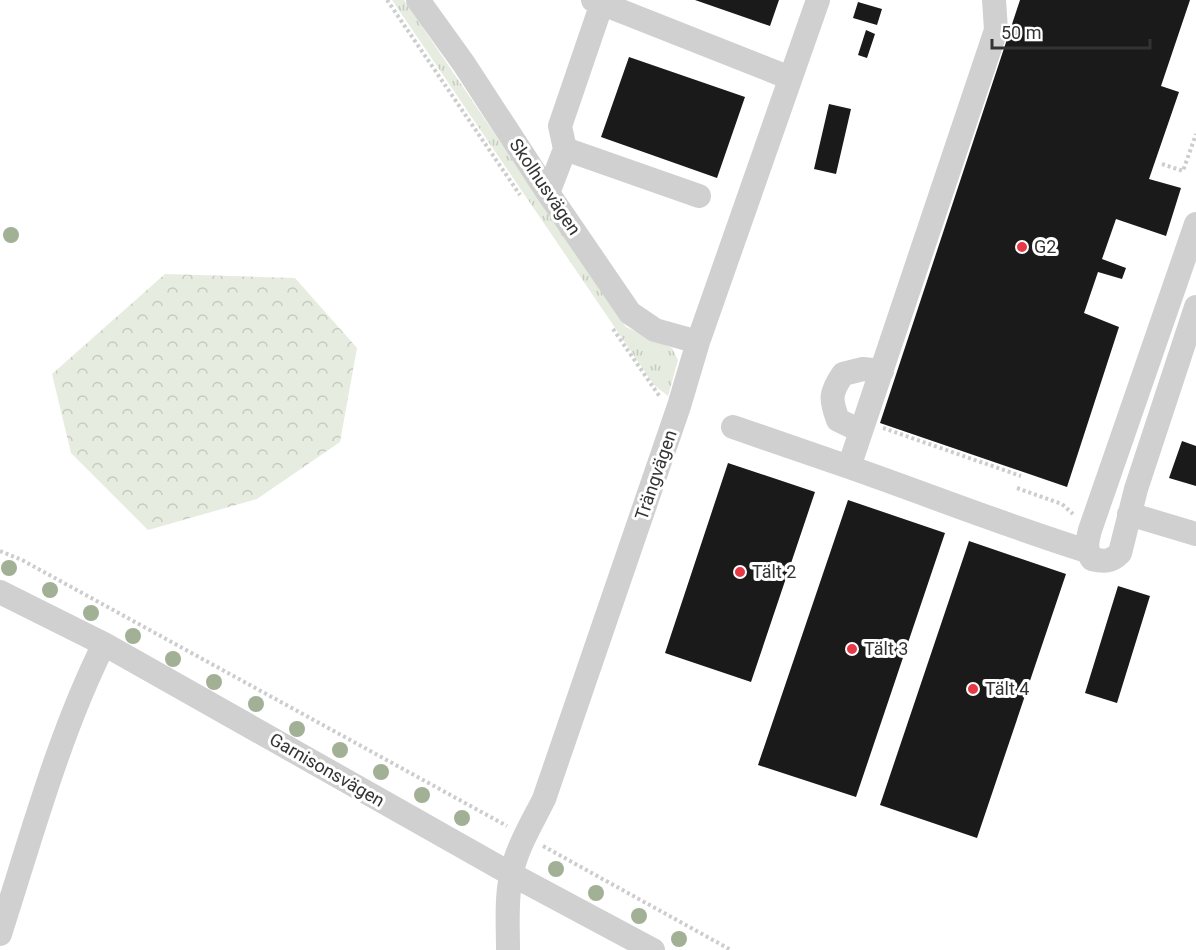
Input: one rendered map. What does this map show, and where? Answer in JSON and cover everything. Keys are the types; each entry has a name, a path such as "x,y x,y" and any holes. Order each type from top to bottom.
{"street":[{"name":"Skolhusvägen","path":"418,0 465,64 548,194 630,313 655,330 698,342"},
{"name":"Trängvägen","path":"507,950 508,896 517,855 544,799 679,406 698,342 818,0"},
{"path":"849,467 996,30 994,0"},
{"path":"548,194 565,149 560,126 597,2 790,78"},
{"path":"565,149 699,196"},
{"path":"1196,224 1090,530 1087,552 1092,559 1102,562 1113,560 1119,553 1129,514 1196,307"},
{"path":"861,431 838,420 832,403 833,388 843,374 863,369 882,371"},
{"path":"733,427 1087,552"},
{"path":"1129,514 1196,534"},
{"name":"Garnisonsvägen","path":"0,592 104,644 511,874 653,950"},
{"path":"0,934 45,793 88,676 104,644"}],"path":[{"path":"1162,164 1183,171 1196,134"},
{"path":"901,435 1021,477"},
{"path":"0,551 22,560 505,825"},
{"path":"544,846 731,950"}],"green space":[{"path":"392,0 404,0 626,327 672,348 678,360 668,396 654,385"},
{"path":"165,274 295,278 357,348 340,442 257,499 148,530 71,453 52,374"}],"building":[{"path":"695,0 779,0 770,26"},
{"name":"G2","path":"1020,0 1190,0 1161,86 1179,92 1149,179 1181,188 1166,236 1116,219 1102,259 1126,268 1122,279 1098,272 1084,313 1119,327 1067,487 880,423"},
{"path":"858,2 882,9 877,25 853,18"},
{"path":"866,30 875,34 867,58 858,55"},
{"path":"629,57 745,97 717,178 601,137"},
{"path":"829,104 851,109 836,174 814,169"},
{"path":"1182,441 1196,446 1196,486 1169,478"},
{"name":"Tält 2","path":"728,463 815,492 751,682 665,653"},
{"name":"Tält 3","path":"848,500 945,533 856,797 758,765"},
{"name":"Tält 4","path":"969,541 1066,574 977,838 880,805"},
{"path":"1118,586 1150,596 1117,703 1085,693"}],"place":[{"name":"G2","path":"1022,247"},
{"name":"Tält 2","path":"740,572"},
{"name":"Tält 3","path":"852,649"},
{"name":"Tält 4","path":"973,689"}]}
